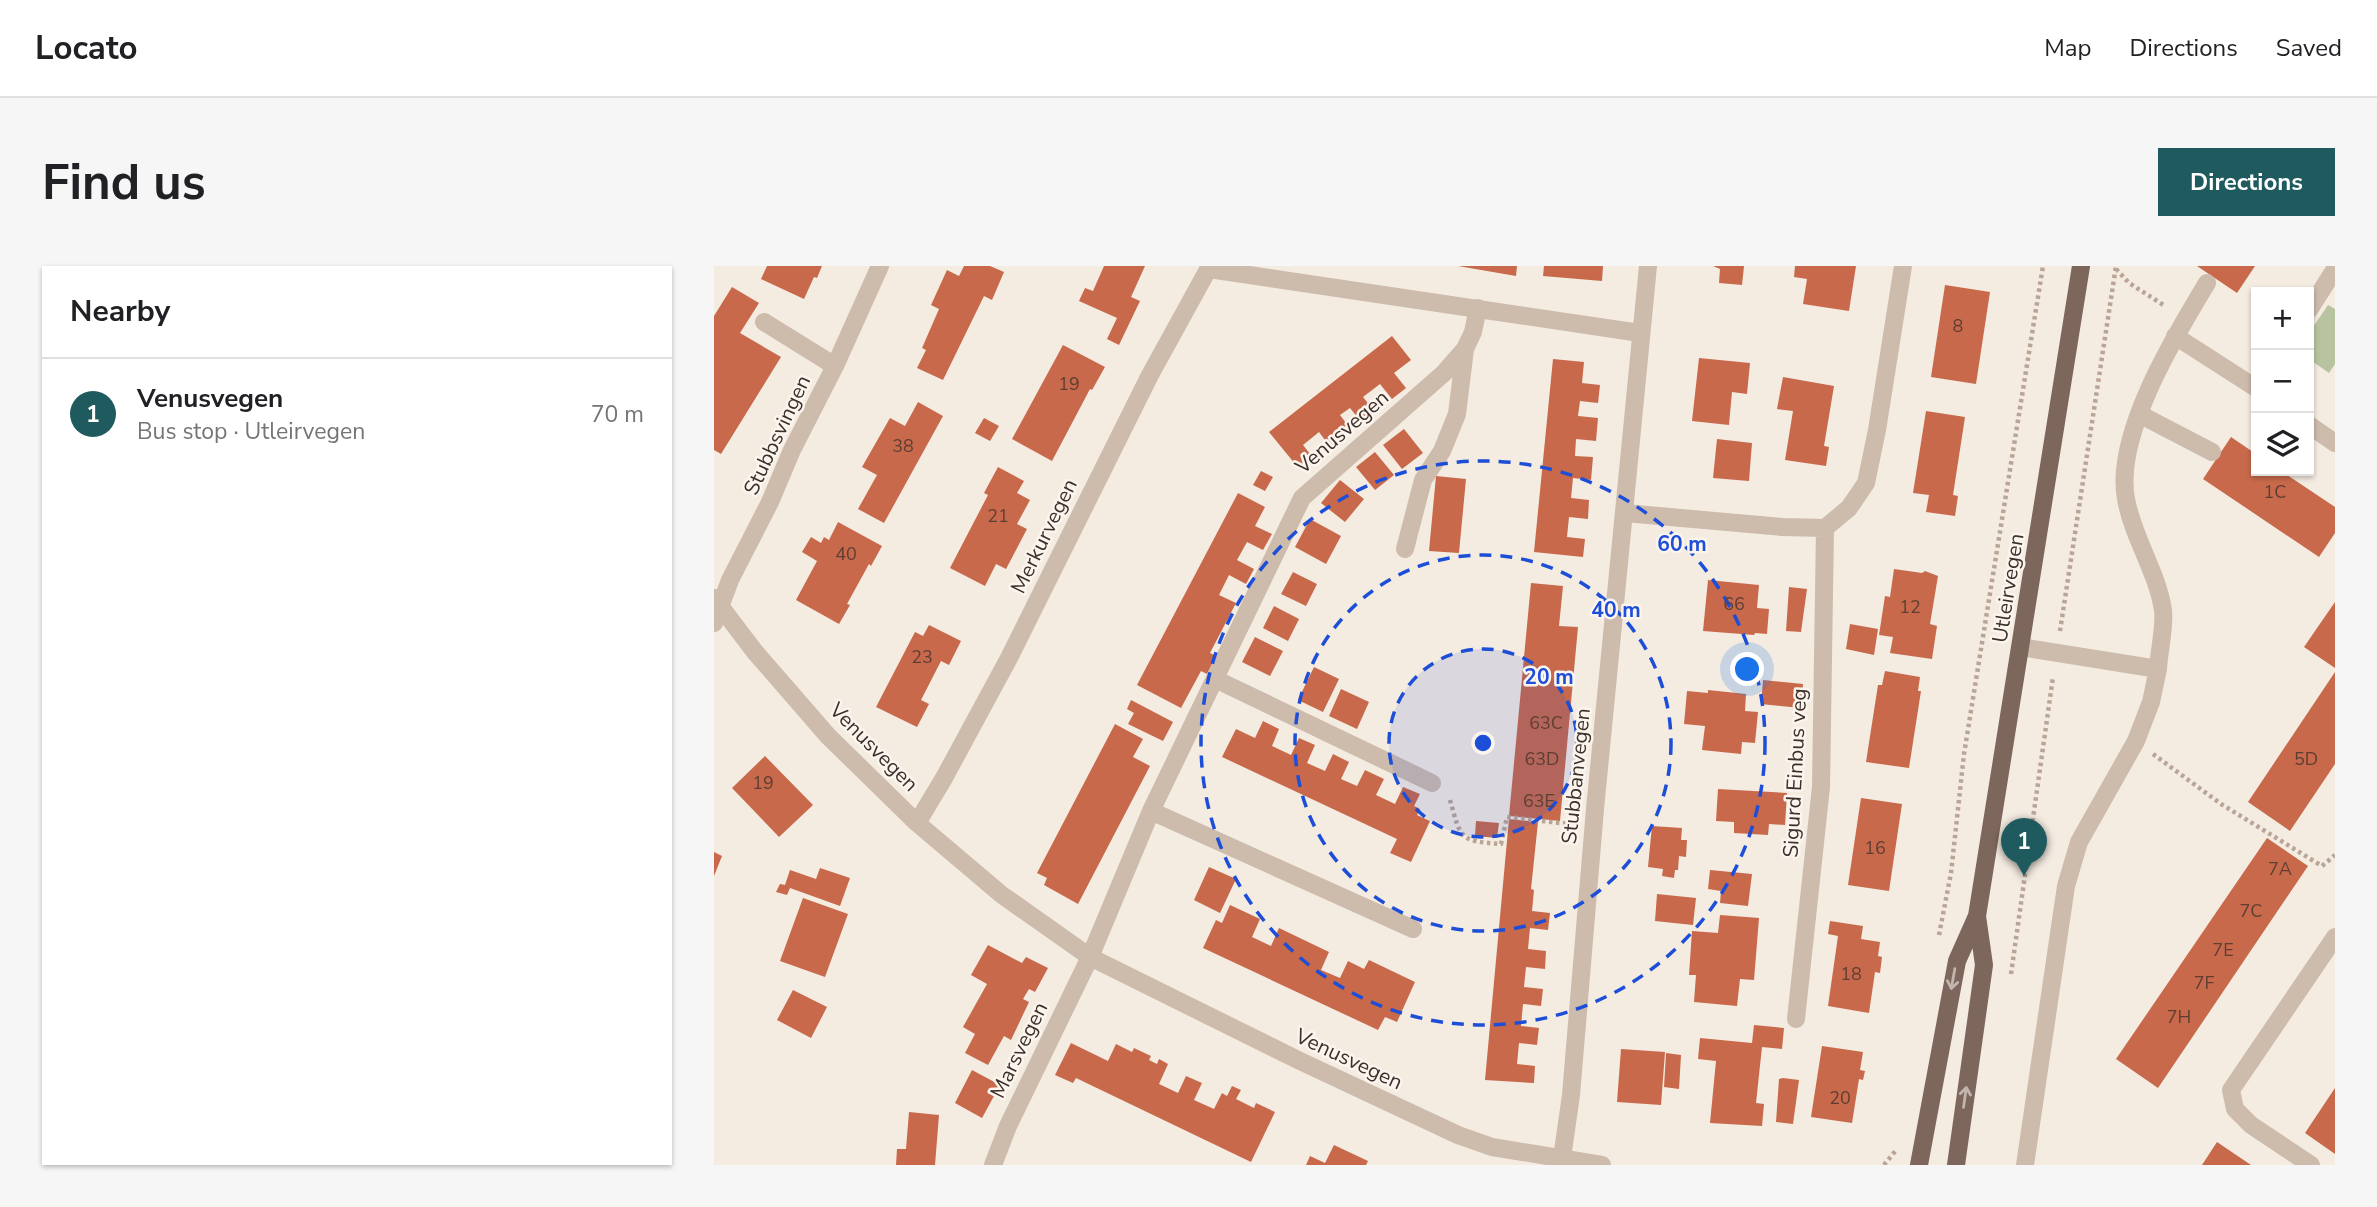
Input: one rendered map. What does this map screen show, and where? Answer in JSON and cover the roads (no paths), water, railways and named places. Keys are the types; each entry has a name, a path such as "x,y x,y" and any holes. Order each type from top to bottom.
{"main road":[{"name":"Utleirvegen","path":"1919,1165 1956,961 1977,916 2081,266"},
{"name":"Utleirvegen","path":"1955,1165 1984,965 1977,916"}],"street":[{"name":"Stubbsvingen","path":"714,623 717,602 770,502 880,266"},
{"name":"Stubbanvegen","path":"1561,1162 1570,1095 1593,827 1648,266"},
{"path":"1625,513 1782,527 1825,528 1849,508 1866,483 1903,266"},
{"name":"Merkurvegen","path":"917,823 1009,658 1150,375 1209,267 1640,333"},
{"path":"2314,302 2335,269"},
{"path":"2025,1165 2066,886 2079,842 2136,741 2151,702 2158,669 2163,612 2154,574 2134,531 2125,497 2126,460 2139,414 2175,336 2207,283"},
{"name":"Venusvegen","path":"1090,957 1151,811 1302,498 1444,373 1465,349 1478,308"},
{"path":"764,322 835,366"},
{"path":"2175,336 2251,385"},
{"path":"1405,549 1423,480 1442,451 1457,414 1465,349"},
{"path":"2139,414 2211,452"},
{"path":"2314,428 2335,443"},
{"name":"Sigurd Einbus veg","path":"1796,1019 1821,787 1825,528"},
{"name":"Venusvegen","path":"717,602 755,652 828,736 917,823 1002,895 1090,957 1300,1061 1458,1135 1492,1147 1561,1162 1602,1165"},
{"path":"2021,647 2158,669"},
{"path":"1214,679 1432,783"},
{"path":"1151,811 1413,929"},
{"path":"2311,1165 2251,1125 2235,1109 2231,1090 2335,937"},
{"name":"Marsvegen","path":"993,1165 1008,1126 1090,957"}],"place":[{"name":"Venusvegen","path":"2024,876"}]}
